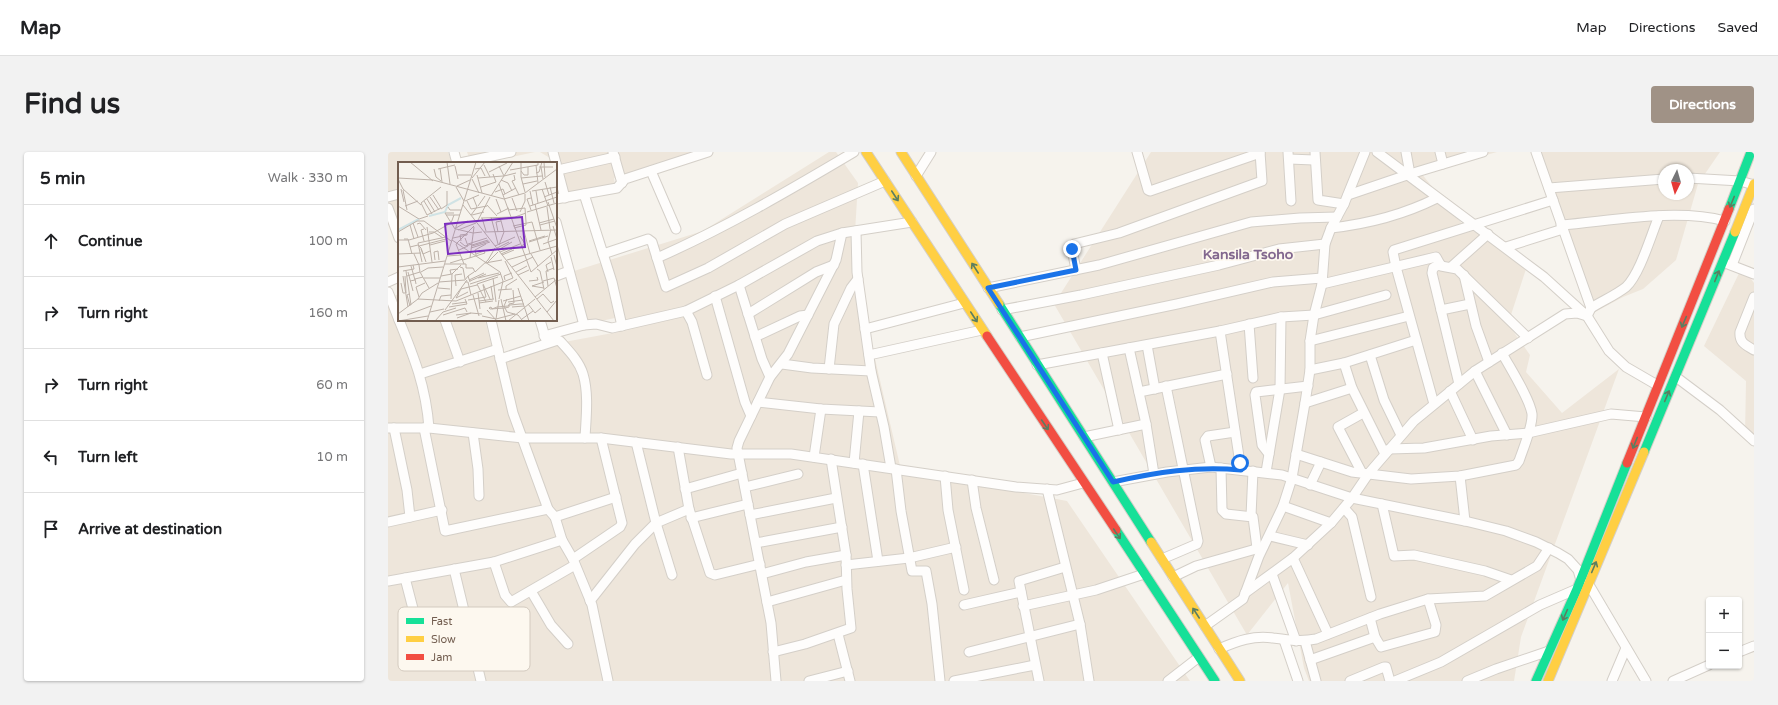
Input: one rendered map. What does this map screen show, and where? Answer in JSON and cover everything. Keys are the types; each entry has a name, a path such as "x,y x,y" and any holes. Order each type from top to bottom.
{"main road":[{"path":"866,152 964,303 1215,681"},
{"path":"901,152 1240,681"},
{"path":"1548,681 1584,580 1658,385 1725,221 1751,152"},
{"path":"1536,681 1577,588 1584,580 1676,377 1754,184"}],"street":[{"path":"454,152 459,162"},
{"path":"469,162 499,159 511,152"},
{"path":"553,152 555,162"},
{"path":"678,152 681,162"},
{"path":"557,174 560,199 617,188 625,179 708,152"},
{"path":"657,258 699,240 796,187 854,152"},
{"path":"916,176 931,152"},
{"path":"1076,270 1072,249 1074,244 1119,233 1262,181 1260,152 1150,191 1148,190 1137,152"},
{"path":"1204,626 1243,599 1261,547 1270,536 1283,506 1292,478 1306,403 1310,370 1310,340 1322,281 1325,244 1331,228 1346,199 1365,152"},
{"path":"1377,152 1409,174 1438,198 1506,247 1589,312"},
{"path":"1406,152 1409,174"},
{"path":"1440,152 1443,164"},
{"path":"1536,152 1589,312 1609,351 1626,367 1658,385"},
{"path":"1291,201 1289,155 1314,156 1318,200 1346,199 1409,174 1478,153"},
{"path":"557,166 614,154 622,183"},
{"path":"651,171 676,229"},
{"path":"1694,178 1740,181 1754,184"},
{"path":"1549,188 1658,179"},
{"path":"602,254 648,239 652,242 665,287 669,287 708,268 785,224 885,181"},
{"path":"388,197 398,194"},
{"path":"584,194 612,282 622,326"},
{"path":"1331,228 1356,225 1384,218 1438,198"},
{"path":"1434,404 1409,316 1393,252 1396,249 1553,200"},
{"path":"388,208 395,234"},
{"path":"1732,266 1754,209"},
{"path":"1506,247 1562,227 1659,216 1702,216 1725,221"},
{"path":"1245,594 1293,558 1331,523 1352,498 1365,473 1414,421 1450,391 1475,371 1565,314 1589,312 1625,288 1638,269 1659,216"},
{"path":"988,288 1099,265 1256,221 1337,217"},
{"path":"500,359 584,325 596,324 612,328 686,311 739,285 817,241 842,233 912,222"},
{"path":"557,226 584,325"},
{"path":"856,231 858,279 871,371 894,468 912,571 926,571 932,604 940,681"},
{"path":"776,681 771,623 737,448 770,377 782,364 834,265 842,233"},
{"path":"1452,267 1488,234"},
{"path":"1002,310 1081,295 1211,267 1279,249 1325,244"},
{"path":"1020,337 1273,282 1322,281 1396,267 1436,257 1440,264 1447,268 1452,267 1457,269 1464,275 1528,338"},
{"path":"1723,262 1754,274"},
{"path":"1440,264 1433,268 1432,273 1459,384"},
{"path":"748,314 816,272 834,265"},
{"path":"557,276 569,272"},
{"path":"1464,275 1476,326 1489,362"},
{"path":"388,282 398,277"},
{"path":"829,369 834,324 851,288 858,279"},
{"path":"739,285 766,371 770,377"},
{"path":"388,292 398,317"},
{"path":"1038,365 1220,331 1281,317 1314,315 1386,295"},
{"path":"715,296 745,402 751,416"},
{"path":"1754,297 1752,307 1740,332 1739,338 1742,342 1754,350"},
{"path":"865,329 964,303"},
{"path":"1441,310 1470,304"},
{"path":"686,311 692,322 707,375"},
{"path":"755,337 800,316 808,315"},
{"path":"1310,340 1409,316"},
{"path":"1266,472 1280,389 1281,317"},
{"path":"399,321 420,374 428,406 427,428 445,531 548,509"},
{"path":"445,321 460,362"},
{"path":"491,321 513,413 548,509 555,517 562,540 574,562 596,619 608,681"},
{"path":"540,321 546,340"},
{"path":"1249,324 1253,378"},
{"path":"869,355 982,330"},
{"path":"1220,331 1241,470"},
{"path":"546,340 560,341 575,358 583,373 586,410 585,438"},
{"path":"1310,370 1344,363 1416,340"},
{"path":"1148,345 1155,389"},
{"path":"1129,348 1146,424 1154,474"},
{"path":"420,374 498,349"},
{"path":"1102,353 1119,430"},
{"path":"1296,454 1365,473 1411,479 1460,476 1516,465 1519,461 1532,423 1532,414 1530,406 1502,353"},
{"path":"1370,355 1384,400 1401,435"},
{"path":"1344,363 1352,388 1363,413 1387,451"},
{"path":"782,364 829,369 871,371"},
{"path":"1475,371 1507,434"},
{"path":"1139,392 1227,374"},
{"path":"1676,377 1720,410 1754,441"},
{"path":"1162,559 1198,543 1166,386"},
{"path":"1269,454 1263,449 1262,445 1255,395 1256,392 1308,386"},
{"path":"1306,403 1352,388"},
{"path":"1450,391 1473,440"},
{"path":"758,402 821,409 880,412"},
{"path":"814,457 821,409"},
{"path":"859,411 858,463 878,561"},
{"path":"1363,413 1338,427 1365,473"},
{"path":"1387,451 1424,448 1507,434 1528,433 1611,414 1646,417"},
{"path":"1084,437 1146,424"},
{"path":"410,517 407,490 391,428 427,428 523,438 601,438 738,454 791,454 972,480 1058,490 1083,483"},
{"path":"1211,467 1205,440 1206,438 1208,436 1235,432"},
{"path":"473,433 477,461 479,496"},
{"path":"494,562 504,596 511,602 531,591 574,562 620,527 622,523 601,438"},
{"path":"636,442 656,523 672,575"},
{"path":"678,448 690,514 710,573 715,575 760,564"},
{"path":"773,652 838,634 850,630 852,626 846,580 846,555 831,459"},
{"path":"1310,485 1321,462"},
{"path":"1113,482 1154,474 1211,467 1266,472 1292,478 1352,498 1506,531 1549,548 1568,559 1578,570 1646,681"},
{"path":"1221,468 1222,510 1226,514 1251,516"},
{"path":"1253,471 1251,516 1254,519 1261,547"},
{"path":"685,489 742,473"},
{"path":"745,487 798,474"},
{"path":"945,476 948,510 964,590"},
{"path":"1460,476 1465,521"},
{"path":"972,480 976,508 994,580"},
{"path":"1047,489 1080,624 1089,681"},
{"path":"555,517 616,497"},
{"path":"750,515 836,498"},
{"path":"590,601 635,544 656,523 690,514 748,504"},
{"path":"1382,504 1394,556 1414,555 1485,571 1511,580"},
{"path":"1283,506 1331,523"},
{"path":"1344,508 1352,517 1371,597"},
{"path":"388,522 442,510"},
{"path":"756,543 842,527"},
{"path":"1270,536 1308,545"},
{"path":"388,580 494,562 562,540"},
{"path":"846,565 909,558 956,547"},
{"path":"1173,577 1196,566 1261,547"},
{"path":"1219,649 1240,640 1256,637 1301,641 1328,634 1370,618 1428,599 1485,596 1537,566 1549,548"},
{"path":"762,574 806,562 846,555"},
{"path":"1293,558 1328,634"},
{"path":"1038,681 1019,580 1065,567"},
{"path":"454,569 464,607"},
{"path":"1023,606 1106,587 1144,574"},
{"path":"1272,574 1310,660 1316,681"},
{"path":"406,578 413,607"},
{"path":"767,602 846,580"},
{"path":"1395,681 1441,662 1540,605 1577,588"},
{"path":"531,591 551,625 568,644"},
{"path":"964,605 1021,592"},
{"path":"1370,618 1375,637 1381,647 1435,632 1436,625 1428,599"},
{"path":"969,652 1080,624"},
{"path":"838,634 850,681"},
{"path":"1310,660 1375,637"},
{"path":"1284,640 1298,681"},
{"path":"1742,651 1754,646"},
{"path":"1612,681 1626,648"},
{"path":"1467,681 1496,669 1549,651"},
{"path":"1168,681 1199,657"},
{"path":"954,681 1035,665"},
{"path":"1673,681 1706,665"},
{"path":"1350,681 1386,667 1390,681"},
{"path":"479,671 481,681"},
{"path":"809,681 848,671"}],"shaded area":[{"path":"388,152 448,152 452,162 398,162 398,189 388,191"},
{"path":"467,152 535,152 488,162 471,162"},
{"path":"540,152 709,152 614,178 615,186 568,198 560,164"},
{"path":"829,152 836,152 858,183 853,265 901,470 1067,501 1190,681 388,681 388,298 398,294 398,321 485,321 494,355 618,332 615,318 587,324 574,271 703,231"},
{"path":"1151,152 1497,152 1421,173 1463,225 1528,263 1508,324 1530,355 1526,372 1562,413 1619,369 1521,637 1514,681 1309,681 1304,668 1288,583 1247,635 1054,304"},
{"path":"1538,152 1720,152 1698,184 1694,198 1694,164 1658,164 1658,200 1693,200 1676,260 1643,289 1623,297 1595,312"},
{"path":"398,197 398,220 388,200"},
{"path":"1742,267 1754,283 1754,445 1745,435 1746,381 1704,346"}],"traffic: fast":[{"path":"1729,209 1751,152"},
{"path":"1644,452 1735,232"},
{"path":"999,304 1151,542"},
{"path":"1536,681 1577,589 1627,463"},
{"path":"1116,530 1215,681"}],"traffic: slow":[{"path":"866,152 987,336"},
{"path":"901,152 999,304"},
{"path":"1735,232 1754,184"},
{"path":"1548,681 1644,452"},
{"path":"1151,542 1240,681"}],"traffic: jam":[{"path":"1627,463 1729,209"},
{"path":"987,336 1116,530"}],"district":[{"name":"Kansila Tsoho","path":"1248,254"}],"route":[{"path":"1072,249 1076,270 988,288 1113,482 1140,476 1211,467 1241,470 1240,463"}]}
